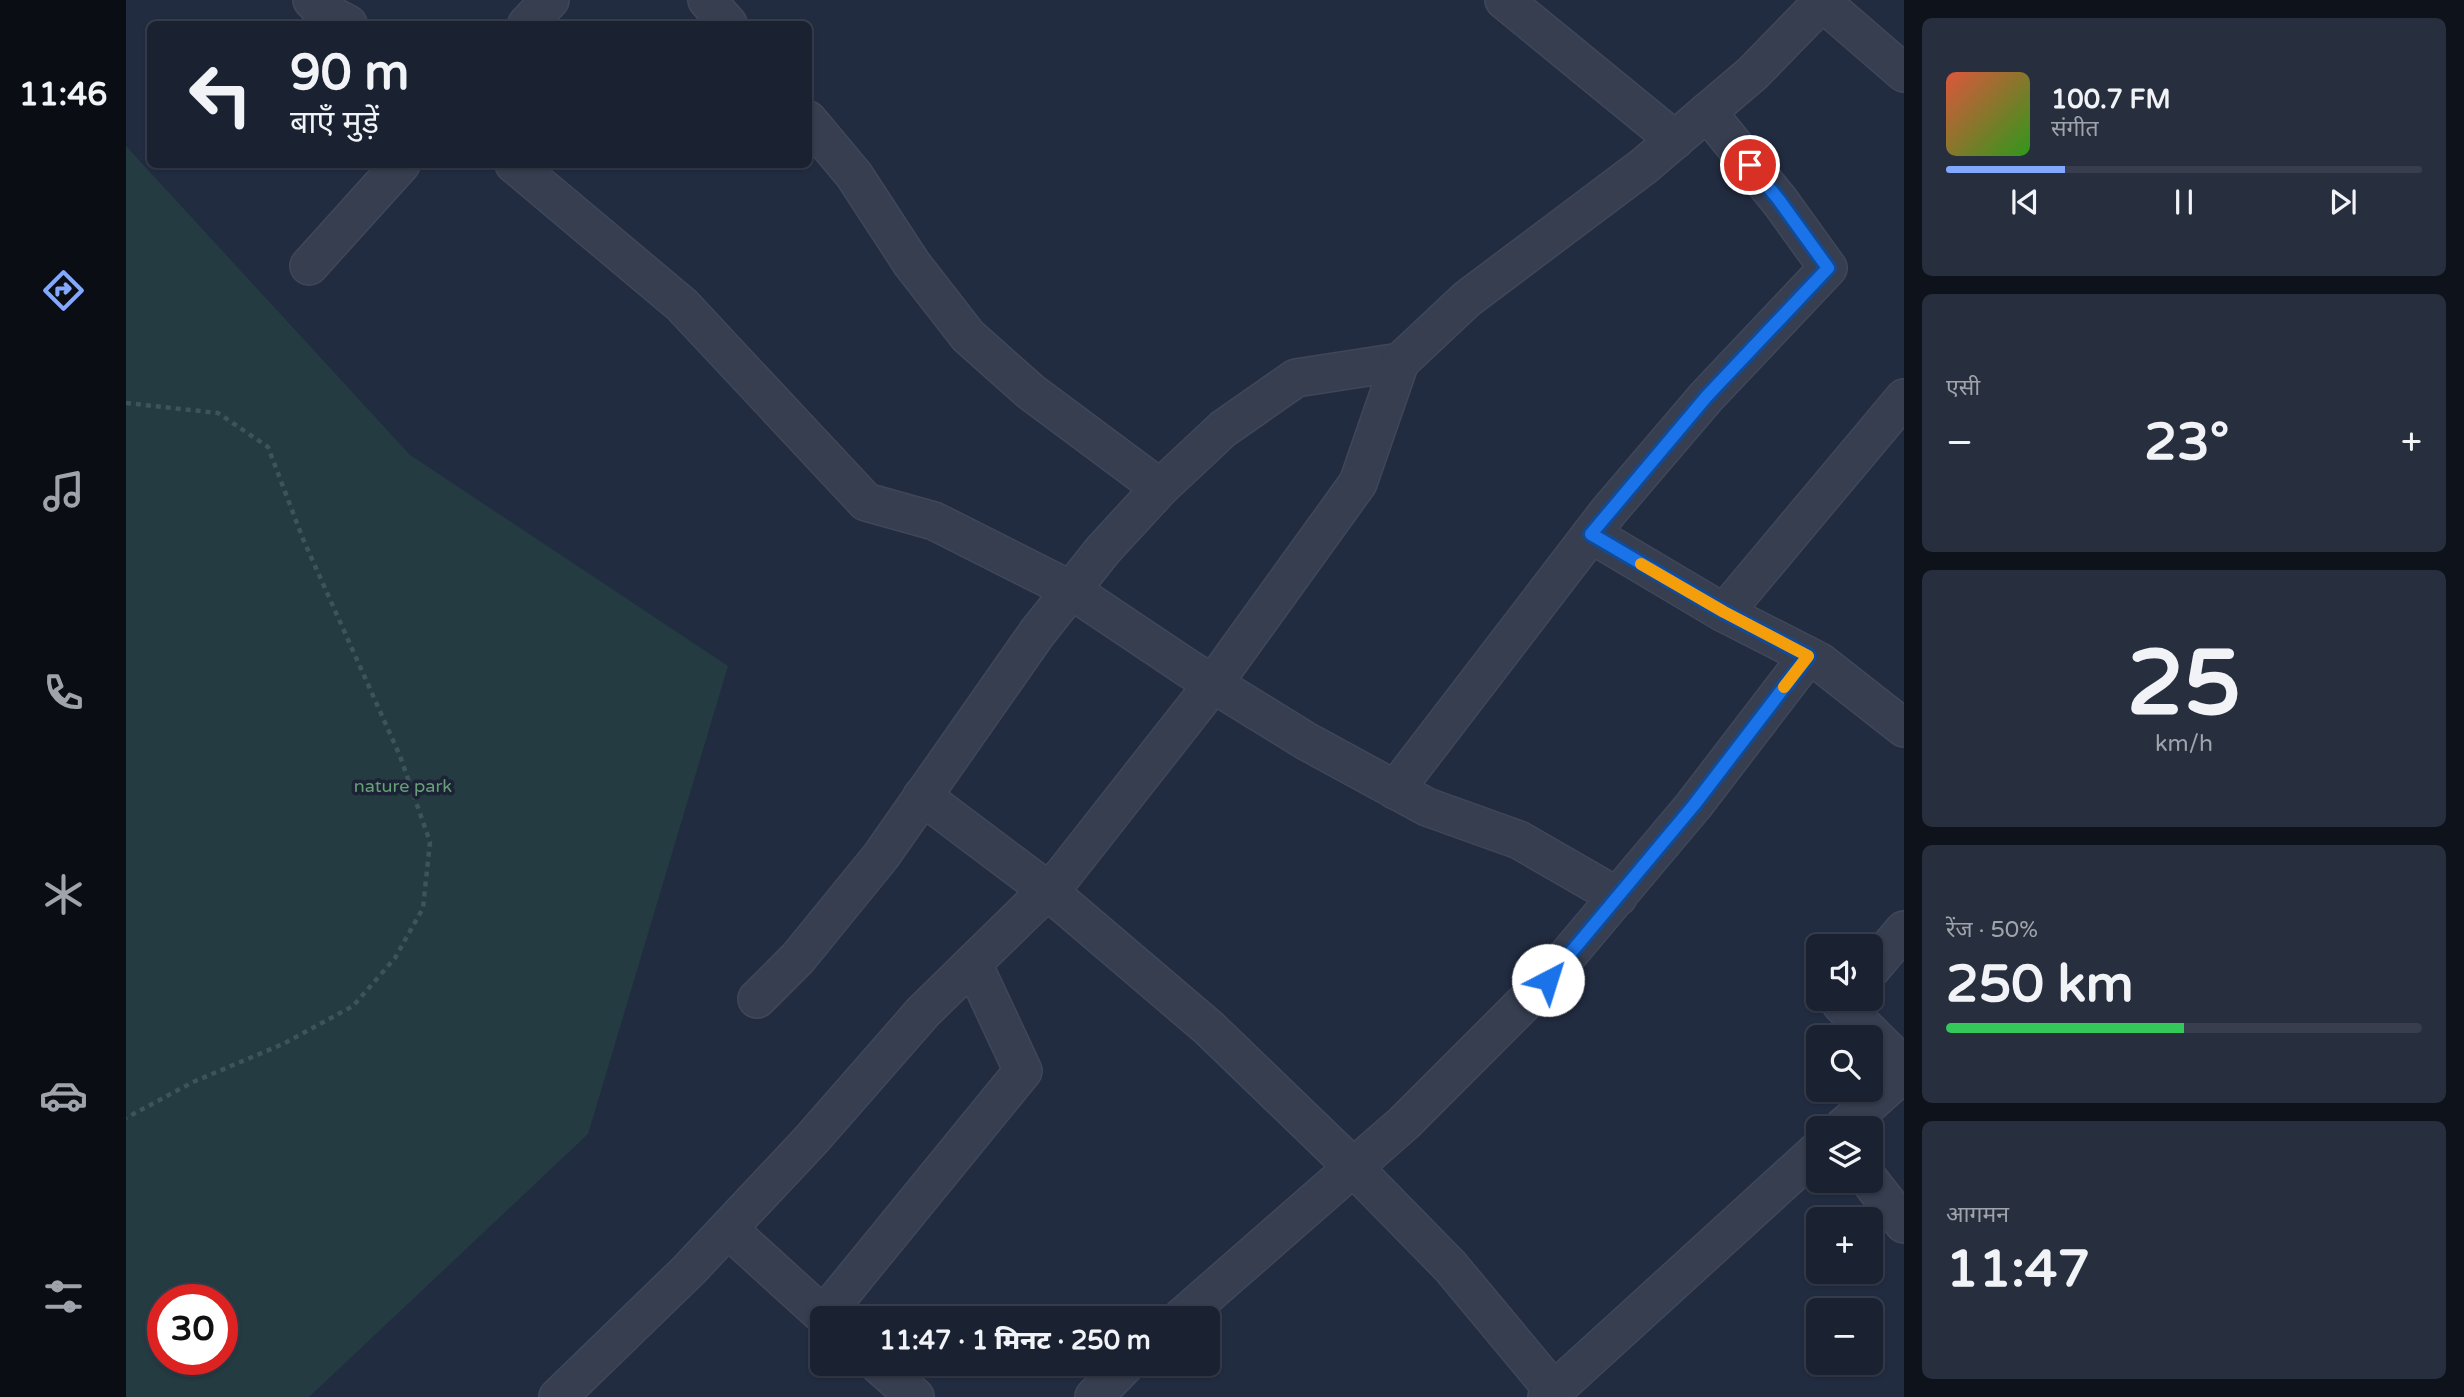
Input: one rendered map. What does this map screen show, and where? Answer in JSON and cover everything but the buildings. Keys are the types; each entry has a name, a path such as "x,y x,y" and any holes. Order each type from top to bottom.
{"street":[{"path":"312,0 323,11 342,21"},
{"path":"530,21 550,0"},
{"path":"707,0 725,21"},
{"path":"1504,0 1675,140"},
{"path":"572,1392 811,1140 923,1012 1063,875 1213,684 1358,483 1400,362 1468,299 1675,140 1754,73 1823,1 1904,73"},
{"path":"1395,790 1591,534 1707,396 1828,268 1779,200 1707,112"},
{"path":"812,125 854,175 912,264 968,336 1031,392 1160,488"},
{"path":"309,266 397,168"},
{"path":"519,168 682,305 866,502 934,521 1071,590 1213,684 1306,741 1427,807 1518,840 1618,897"},
{"path":"757,999 798,958 881,856 1014,665 1103,550 1160,488 1223,429 1296,378 1400,362"},
{"path":"1724,612 1904,398"},
{"path":"1591,534 1724,612 1820,662 1904,727"},
{"path":"1195,1306 1404,1124 1548,980 1694,805 1808,656"},
{"path":"922,796 1047,890 1209,1028 1354,1168 1450,1266 1551,1394 1806,1161"},
{"path":"1883,955 1904,930"},
{"path":"834,1306 1023,1071 973,964"},
{"path":"1847,1011 1904,1066"},
{"path":"1856,1116 1904,1073"},
{"path":"1880,1193 1903,1220"},
{"path":"728,1229 813,1306"},
{"path":"892,1376 915,1397"},
{"path":"1094,1397 1114,1376"}],"path":[{"path":"126,403 218,413 268,447 303,539 400,756 430,842 423,908 395,958 353,1006 284,1044 192,1082 126,1118"}],"green space":[{"name":"nature park","path":"126,146 410,455 728,666 588,1134 309,1397 126,1397"}],"slow traffic":[{"path":"1641,564 1808,656 1784,687"}],"route":[{"path":"1548,980 1694,805 1808,656 1724,612 1591,534 1707,396 1828,268 1750,165"}]}
